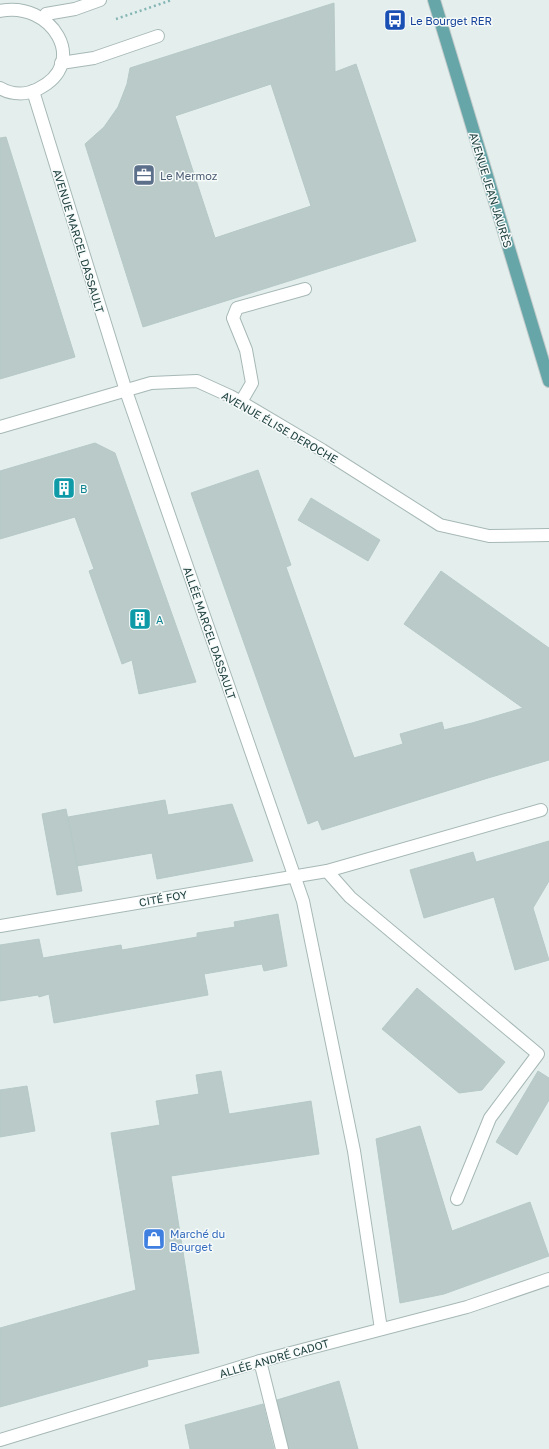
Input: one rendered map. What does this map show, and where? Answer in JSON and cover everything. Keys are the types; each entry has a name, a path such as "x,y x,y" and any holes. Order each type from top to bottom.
{"main road":[{"name":"AVENUE JEAN JAURÈS","path":"434,0 549,381"}],"street":[{"path":"46,14 75,9 100,0"},
{"path":"0,88 6,92 20,94 33,91 46,85 55,76 61,63 64,50 62,36 55,24 46,14 33,8 3,6"},
{"path":"61,63 94,58 158,36"},
{"name":"AVENUE MARCEL DASSAULT","path":"33,91 126,391"},
{"path":"241,402 252,383 246,350 233,318 237,308 305,289"},
{"name":"AVENUE ÉLISE DEROCHE","path":"0,427 151,383 197,381 241,402 322,450 440,525 488,536 549,534"},
{"name":"ALLÉE MARCEL DASSAULT","path":"126,391 303,901 354,1151 381,1329"},
{"name":"CITÉ FOY","path":"0,926 327,871 541,810"},
{"path":"327,871 350,897 538,1054 490,1118 457,1199"},
{"name":"ALLÉE ANDRÉ CADOT","path":"0,1440 260,1361 467,1307 549,1279"},
{"path":"260,1361 282,1449"}],"path":[{"path":"123,16 172,0"}],"building":[{"name":"Le Mermoz","path":"334,3 335,72 356,64 416,241 143,327 85,144 104,127 118,107 127,84 130,68","holes":["271,84 311,206 215,238 175,116"]},
{"path":"6,137 75,357 0,379 0,138"},
{"path":"95,443 115,453 196,682 139,694 132,660 122,664 89,571 94,569 75,517 0,539 0,471"},
{"path":"258,470 291,565 286,567 354,758 403,744 400,734 442,722 444,730 523,708 404,624 441,571 549,648 549,760 322,830 318,820 308,824 191,493"},
{"path":"311,498 380,540 368,561 298,520"},
{"path":"165,800 168,815 232,804 253,861 157,879 152,853 77,866 68,817"},
{"path":"66,809 82,891 57,895 42,814"},
{"path":"549,841 549,881 533,908 549,960 515,970 494,897 424,918 410,870 473,852 476,862"},
{"path":"278,914 287,966 264,971 262,964 204,974 208,995 54,1023 49,994 39,997 38,995 0,1001 0,945 39,939 43,958 121,945 122,950 197,937 197,933 235,927 234,922"},
{"path":"417,988 505,1062 482,1090 459,1093 382,1029"},
{"path":"221,1071 229,1114 311,1101 319,1154 171,1176 199,1353 147,1360 148,1366 0,1407 0,1328 136,1290 111,1133 160,1125 156,1101 199,1094 196,1075"},
{"path":"538,1071 549,1078 549,1100 517,1155 496,1142"},
{"path":"27,1086 35,1131 0,1137 0,1090"},
{"path":"420,1126 452,1231 530,1202 549,1256 444,1294 400,1303 376,1139"},
{"path":"339,1381 358,1449 289,1449 277,1400"},
{"path":"263,1404 274,1449 190,1449 185,1425"}],"place":[{"name":"Le Bourget RER","path":"395,20"},
{"name":"Le Mermoz","path":"144,175"},
{"name":"B","path":"64,488"},
{"name":"A","path":"140,619"},
{"name":"Marché du Bourget","path":"154,1239"}]}
